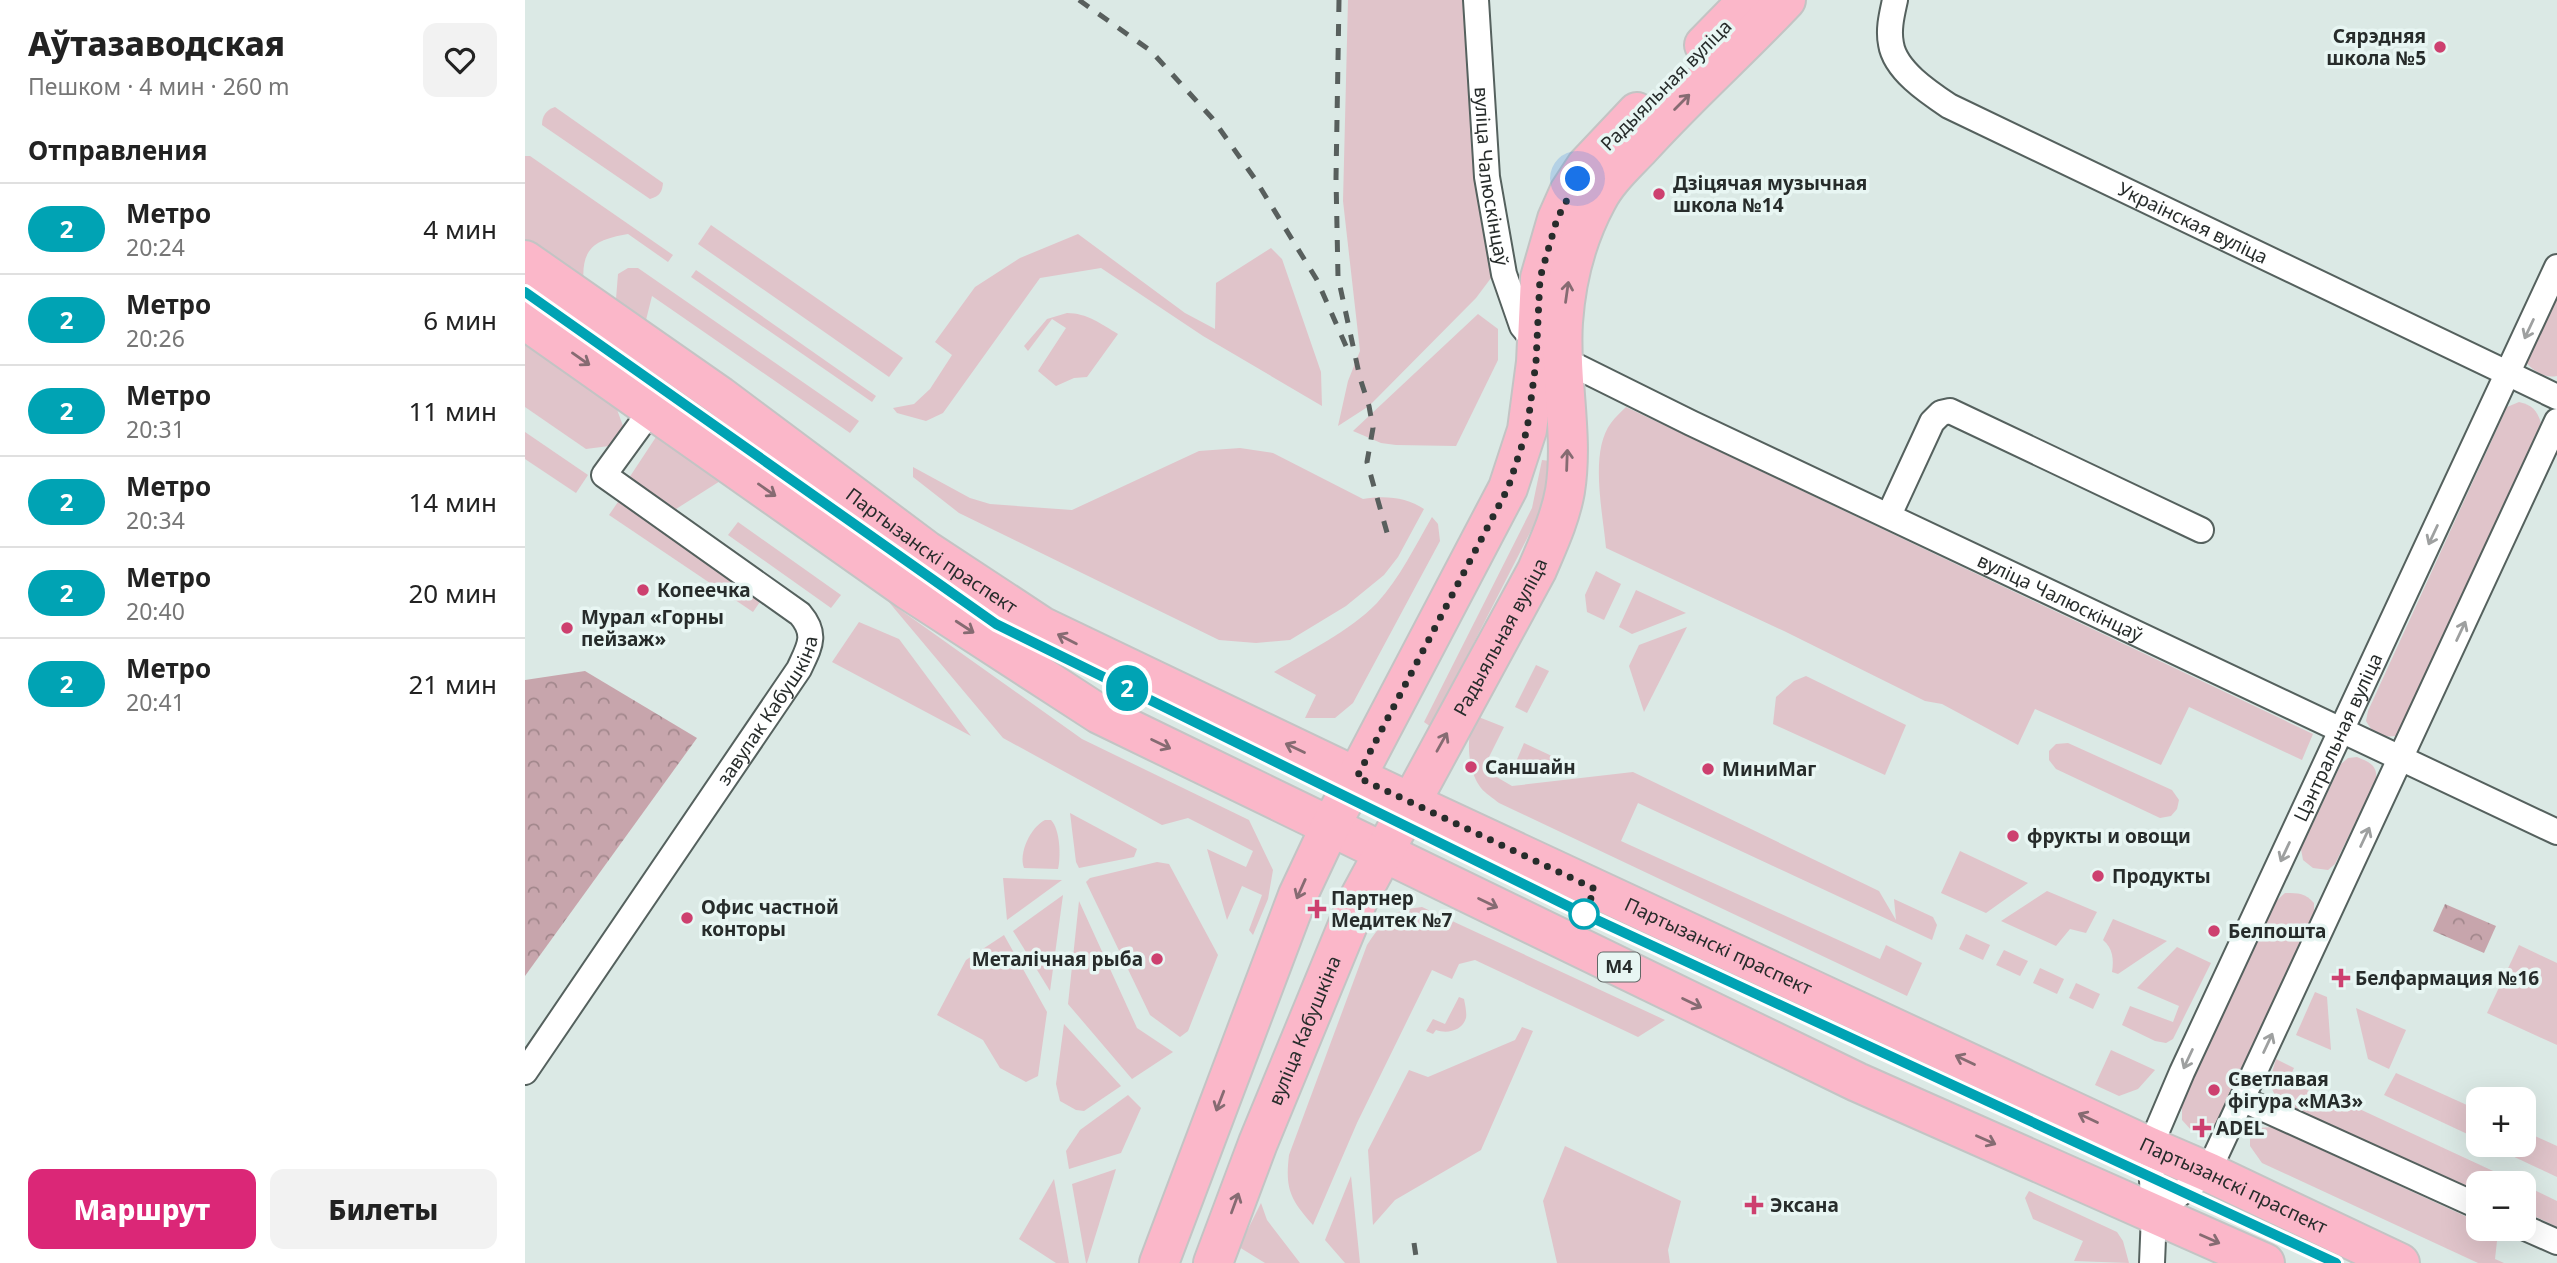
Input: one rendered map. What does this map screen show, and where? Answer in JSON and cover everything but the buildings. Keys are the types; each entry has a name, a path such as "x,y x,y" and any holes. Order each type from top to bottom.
{"main road":[{"name":"Радыяльная вуліца","path":"1409,802 1537,570 1556,528 1565,490 1567,452 1540,278 1557,219 1569,192 1586,166 1748,0"},
{"name":"Радыяльная вуліца","path":"1330,827 1508,488 1550,352 1563,323 1569,278 1577,246 1597,199 1673,111 1786,0"},
{"name":"Партызанскі праспект","path":"525,260 720,396 926,550 1043,627 1409,802 2400,1263"},
{"name":"М4","path":"525,320 908,590 1099,714 1857,1082 2265,1263"},
{"path":"652,409 660,397 674,388 689,388 720,396"},
{"name":"вуліца Кабушкіна","path":"1213,1263 1258,1143 1359,898 1409,802"},
{"path":"1159,1263 1298,895 1330,827"}],"street":[{"name":"вуліца Чалюскінцаў","path":"1476,0 1487,177 1504,274 1522,326 1550,352 1691,423 1889,514 2557,832"},
{"name":"Украінская вуліца","path":"1895,0 1890,23 1891,46 1907,74 1949,106 2557,397"},
{"name":"Цэнтральная вуліца","path":"2152,1263 2154,1214 2150,1147 2182,1072 2557,267"},
{"name":"завулак Кабушкіна","path":"525,1072 792,679 811,642 809,625 800,614 604,475 652,409"},
{"path":"1889,514 1932,422 1941,413 1950,411 2201,530"},
{"path":"2154,1214 2208,1172 2557,421"},
{"path":"2242,1099 2466,1201"},
{"path":"2536,1233 2557,1242"}],"shaded area":[{"path":"1348,0 1466,0 1497,270 1476,298 1369,406 1338,426 1348,381 1360,351 1343,201"},
{"path":"555,107 663,183 660,193 650,199 542,125 545,114"},
{"path":"525,156 530,156 673,255 668,262 628,234 606,239 591,248 587,255 583,274 584,287 525,245"},
{"path":"711,225 903,358 889,377 698,244"},
{"path":"1078,234 1185,313 1215,329 1216,283 1271,248 1282,259 1321,372 1322,406 1203,336 1101,268 1040,278 943,413 926,421 897,413 893,408 914,404 930,389 952,355 935,342 975,287 1020,258"},
{"path":"628,268 638,268 859,421 850,433 652,296 646,320 616,299 618,274"},
{"path":"696,270 876,396 872,402 691,277"},
{"path":"2557,290 2557,376 2552,377 2539,373 2524,360"},
{"path":"1067,313 1087,317 1118,334 1087,377 1074,378 1056,386 1038,371 1066,328 1052,319 1028,351 1024,346 1047,319"},
{"path":"1478,314 1498,329 1498,360 1456,446 1381,443 1353,431"},
{"path":"525,342 615,404 623,426 609,446 586,449 525,407"},
{"path":"2519,402 2533,409 2541,423 2402,727 2396,736 2378,734 2366,721 2368,711 2507,407"},
{"path":"1626,407 2313,734 2302,760 2189,707 2161,765 2035,709 2018,745 1942,704 1925,701 1784,631 1606,548 1599,483 1601,450 1604,435"},
{"path":"525,432 588,475 576,493 525,459"},
{"path":"656,437 728,476 676,509 629,478"},
{"path":"1240,448 1273,453 1363,499 1395,498 1424,509 1398,557 1384,575 1346,606 1290,640 1256,643 1219,640 959,513 913,477 913,467 970,498 990,504 1072,510 1199,451"},
{"path":"1542,460 1550,461 1541,511 1431,727 1424,722 1532,508"},
{"path":"620,499 764,596 753,612 609,515"},
{"path":"1432,517 1438,524 1440,541 1353,703 1335,718 1305,718 1316,695 1274,672 1341,632 1377,603 1400,572"},
{"path":"738,522 841,595 831,608 728,535"},
{"path":"1596,571 1621,584 1604,620 1587,612 1585,595"},
{"path":"1636,590 1686,613 1632,634 1619,627"},
{"path":"888,601 1082,739 1249,820 1273,870 1268,899 1253,935 1249,930 1262,895 1242,886 1227,920 1207,849 1246,867 1253,851 1188,818 1162,825 1003,738"},
{"path":"859,622 899,639 971,736 832,662"},
{"path":"1687,627 1644,712 1629,666 1639,645"},
{"path":"1536,665 1549,671 1527,713 1515,707"},
{"path":"1806,676 1906,725 1885,775 1773,724 1776,697 1794,681"},
{"path":"1476,716 1504,727 1483,769 1512,786 1633,772 1879,891 1896,920 1894,899 1933,917 1937,925 1932,940 1638,803 1621,841 1880,959 1886,945 1922,963 1907,996 1499,803 1476,781 1470,762 1470,733"},
{"path":"1524,743 1554,757 1546,774 1510,776"},
{"path":"2068,743 2172,790 2179,800 2177,809 2171,816 2160,818 2056,769 2049,760 2049,751 2056,744"},
{"path":"2357,757 2374,767 2376,780 2335,864 2328,870 2313,868 2303,860 2301,849 2341,764 2348,758"},
{"path":"1070,813 1137,849 1134,857 1079,868"},
{"path":"1045,820 1051,820 1058,836 1058,869 1024,868 1023,855 1027,841 1035,828"},
{"path":"1960,851 2028,883 1986,913 1941,893"},
{"path":"1157,862 1169,864 1218,955 1188,1031 1180,1037 1150,1015 1086,882 1090,878"},
{"path":"1003,878 1062,880 1007,920"},
{"path":"2047,891 2097,912 2086,933 2070,929 2056,946 2001,921"},
{"path":"2285,893 2308,897 2314,903 2314,917 2221,1120 2207,1131 2192,1131 2182,1120 2182,1101 2275,902"},
{"path":"1063,895 1050,991 1013,931"},
{"path":"1079,901 1137,1028 1173,1052 1132,1079 1068,1004"},
{"path":"1422,907 1665,1020 1638,1037 1475,960 1459,964 1452,979 1432,970 1357,1123 1313,1225 1291,1193 1288,1177 1289,1155 1367,945 1389,918 1411,908"},
{"path":"2113,919 2167,941 2118,974 2112,972 2112,954 2103,940"},
{"path":"1966,934 1990,945 1983,960 1959,949"},
{"path":"1004,935 1047,1012 1038,1076 1026,1082 1000,1068 983,1040 937,1015 966,960"},
{"path":"2519,945 2557,963 2557,1045 2487,1013"},
{"path":"2177,947 2211,963 2173,1039 2166,1043 2155,1041 2122,1025 2130,1006 2173,1022 2179,1006 2137,988"},
{"path":"2004,950 2028,961 2020,976 1996,965"},
{"path":"2040,968 2064,979 2057,994 2033,983"},
{"path":"2076,983 2100,994 2093,1009 2069,998"},
{"path":"2315,992 2327,997 2331,1050 2296,1035"},
{"path":"1459,997 1464,999 1466,1011 1466,1018 1461,1026 1445,1032 1436,1030 1433,1034 1426,1031 1433,1019 1445,1024"},
{"path":"2356,1008 2406,1030 2389,1069 2368,1059"},
{"path":"1064,1024 1121,1086 1084,1111 1076,1110 1060,1101 1056,1084"},
{"path":"1522,1027 1533,1031 1481,1150 1395,1200 1373,1225 1368,1150 1409,1070 1428,1077 1515,1040"},
{"path":"2111,1050 2155,1070 2138,1089 2119,1096 2095,1085"},
{"path":"2276,1059 2294,1068 2288,1081 2337,1104 2340,1100 2493,1171 2466,1171 2466,1186 2289,1106 2273,1091 2272,1074"},
{"path":"2396,1073 2466,1105 2466,1133 2384,1095"},
{"path":"1128,1095 1141,1108 1121,1153 1069,1169 1066,1151 1080,1130"},
{"path":"2272,1127 2466,1216 2466,1241 2497,1241 2495,1259 2504,1263 2478,1263 2262,1163 2250,1146 2250,1134 2258,1128"},
{"path":"2536,1136 2557,1146 2557,1177 2514,1157 2536,1157"},
{"path":"1565,1146 1681,1201 1668,1250 1670,1263 1557,1263 1543,1201"},
{"path":"1116,1169 1087,1263 1086,1263 1072,1184"},
{"path":"1351,1176 1360,1263 1345,1263 1325,1240"},
{"path":"1054,1179 1069,1263 1056,1263 1019,1239"},
{"path":"2029,1191 2117,1232 2123,1241 2129,1263 2074,1261 2083,1241 2033,1219 2025,1198"},
{"path":"2536,1191 2557,1201 2557,1227 2536,1217"},
{"path":"1261,1203 1267,1220 1300,1263 1265,1263 1239,1247"}],"green space":[{"path":"585,671 697,738 525,976 525,680"},
{"path":"2445,904 2496,926 2484,953 2433,931"}],"railway":[{"path":"1079,0 1151,51 1212,118 1255,179 1317,280 1346,346"},
{"path":"1339,0 1336,178 1338,277 1373,428 1367,462 1388,536"},
{"path":"1414,1243 1417,1263"}],"metro line":[{"name":"2","path":"525,292 996,624 1584,914 2336,1263"}],"place":[{"name":"Сярэдняя школа №5","path":"2440,47"},
{"name":"Дзіцячая музычная школа №14","path":"1659,194"},
{"name":"Копеечка","path":"643,590"},
{"name":"Мурал «Горны пейзаж»","path":"567,628"},
{"name":"Саншайн","path":"1471,767"},
{"name":"МиниМаг","path":"1708,769"},
{"name":"фрукты и овощи","path":"2013,836"},
{"name":"Продукты","path":"2098,876"},
{"name":"Партнер Медитек №7","path":"1317,909"},
{"name":"Офис частной конторы","path":"687,918"},
{"name":"Белпошта","path":"2214,931"},
{"name":"Металічная рыба","path":"1157,959"},
{"name":"Белфармация №16","path":"2341,978"},
{"name":"Светлавая фігура «МАЗ»","path":"2214,1090"},
{"name":"ADEL","path":"2202,1128"},
{"name":"Эксана","path":"1754,1205"}],"route":[{"path":"1578,179 1557,219 1540,278 1536,362 1527,430 1508,488 1357,777 1595,889 1584,914"}]}
